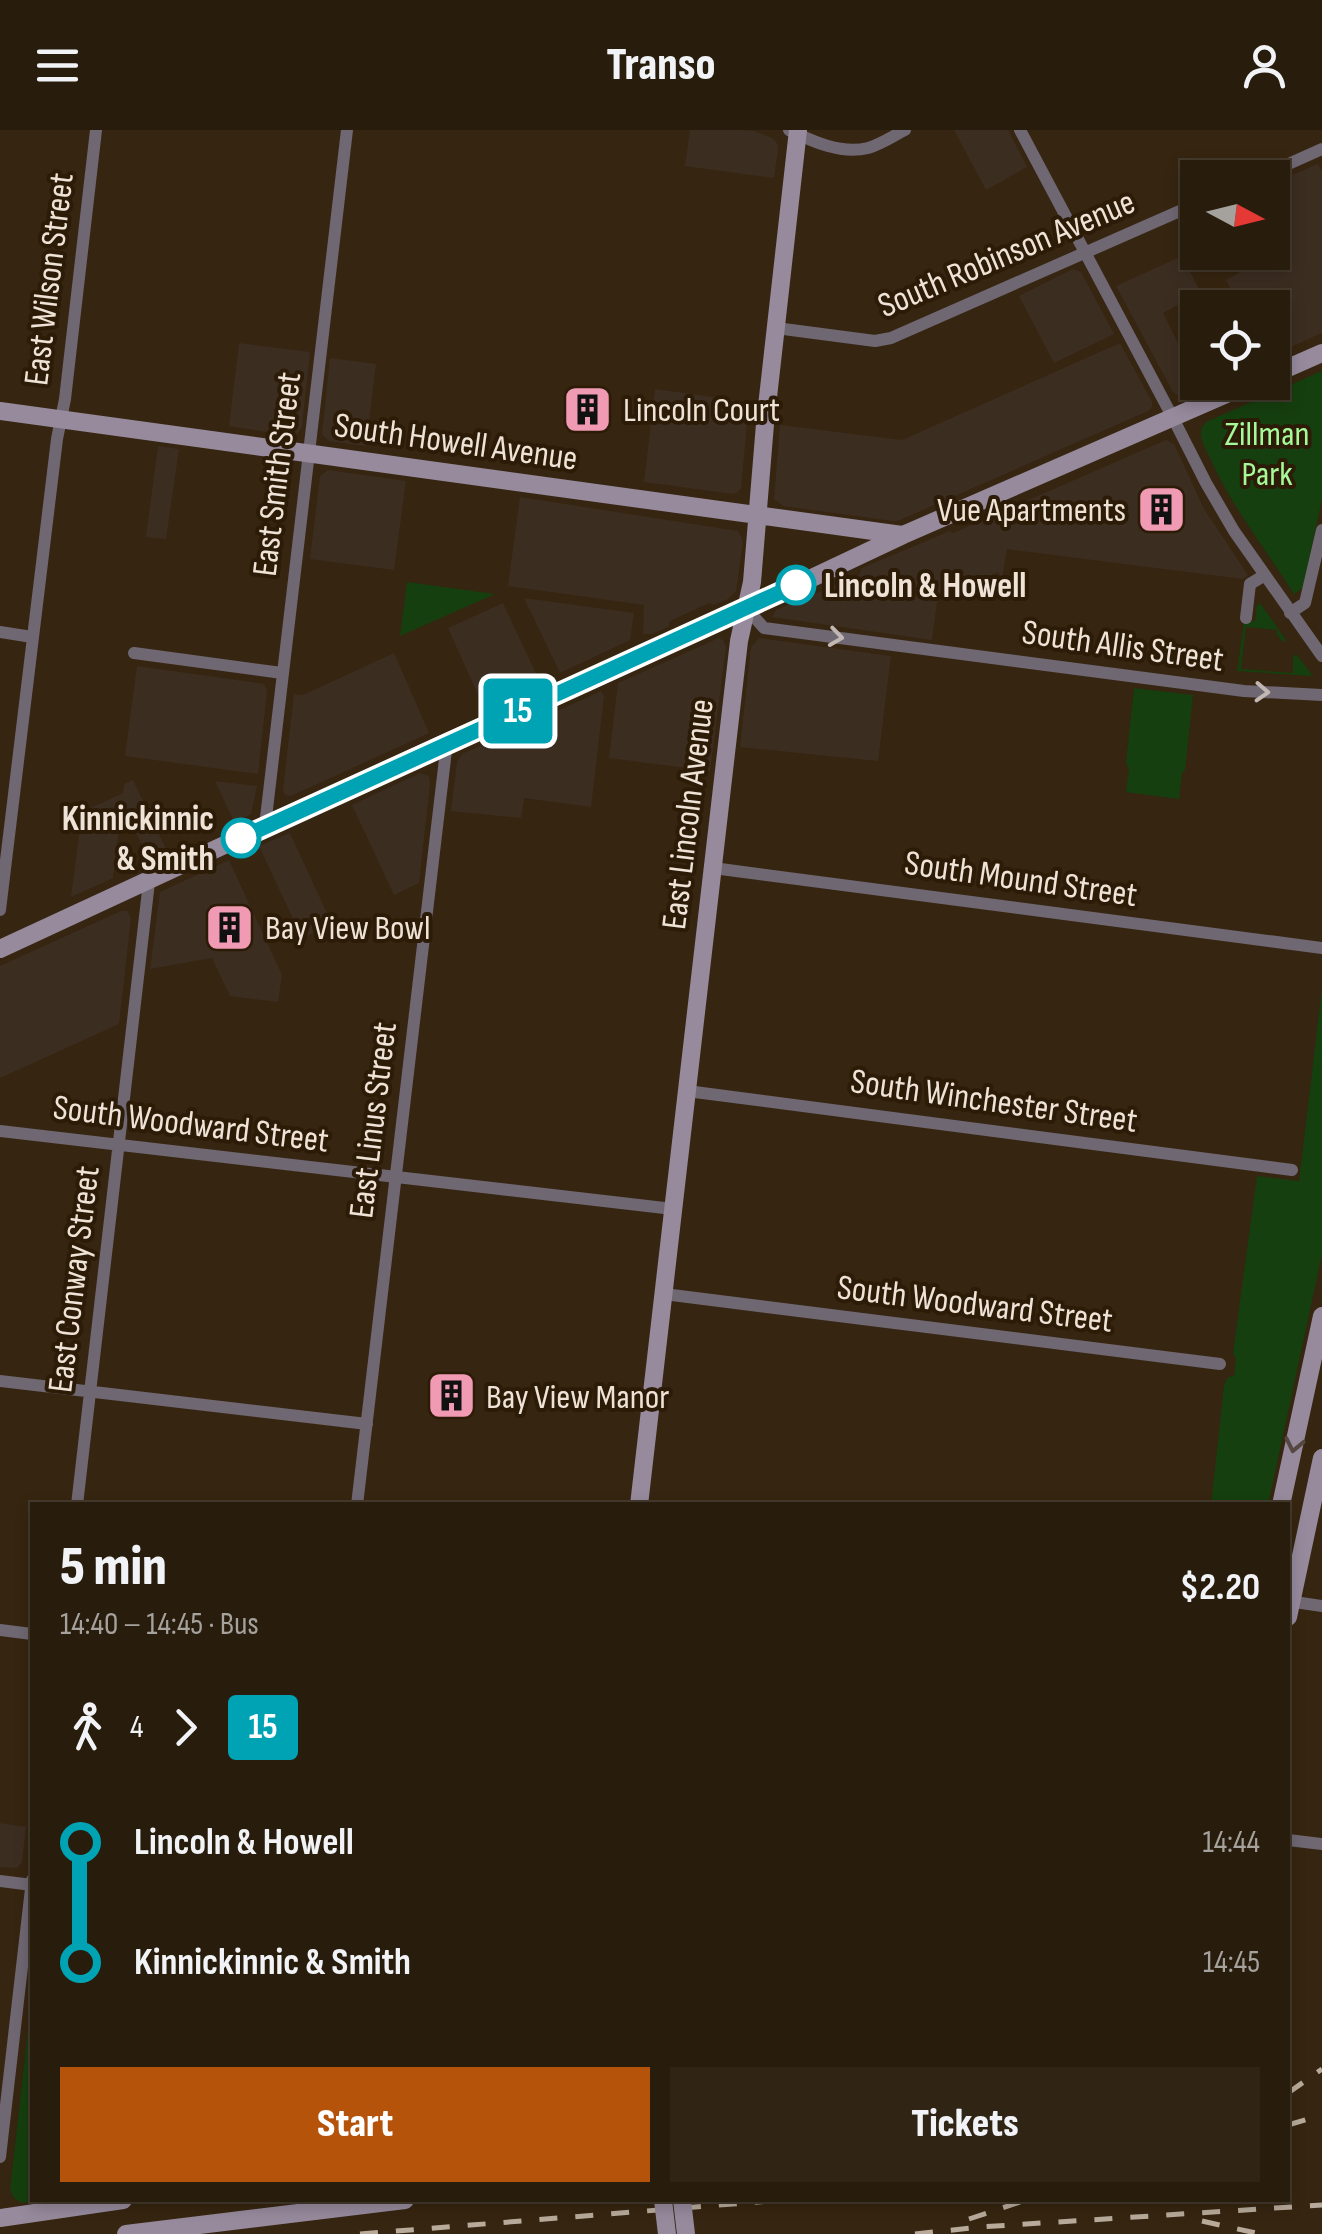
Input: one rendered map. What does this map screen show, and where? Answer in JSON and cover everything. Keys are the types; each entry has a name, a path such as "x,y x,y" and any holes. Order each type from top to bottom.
{"street":[{"name":"East Wilson Street","path":"0,910 96,130"},
{"name":"East Smith Street","path":"264,826 346,130"},
{"path":"795,131 816,143 856,150 906,130"},
{"path":"1020,130 1206,483 1234,531 1322,656"},
{"name":"East Lincoln Avenue","path":"639,1502 740,641 752,582 795,131"},
{"path":"1290,164 1322,149"},
{"name":"South Robinson Avenue","path":"776,328 876,341 891,338 1180,212"},
{"path":"1290,366 1322,353"},
{"path":"0,949 903,535 1214,400"},
{"name":"South Howell Avenue","path":"0,411 903,535"},
{"path":"1290,614 1306,602 1322,530"},
{"path":"1246,618 1250,584 1265,575"},
{"name":"South Allis Street","path":"746,609 764,628 1244,691 1322,695"},
{"path":"0,632 32,637"},
{"path":"134,652 282,673"},
{"name":"East Linus Street","path":"358,1502 447,742"},
{"name":"South Mound Street","path":"713,868 1322,948"},
{"name":"East Conway Street","path":"76,1502 150,882"},
{"name":"South Winchester Street","path":"687,1091 1292,1170"},
{"name":"South Woodward Street","path":"0,1131 674,1209"},
{"name":"South Woodward Street","path":"664,1294 1220,1364"},
{"path":"1282,1502 1322,1316"},
{"path":"0,1381 367,1424"},
{"path":"1290,1598 1322,1458"},
{"path":"1290,1607 1322,1606"},
{"path":"0,1630 30,1634"},
{"path":"1290,1840 1322,1844"},
{"path":"0,1881 30,1883"},
{"path":"0,2157 30,1900"},
{"path":"0,2218 109,2202"},
{"path":"126,2234 389,2202"},
{"path":"662,2202 667,2234"},
{"path":"682,2202 686,2234"}],"shaded area":[{"path":"690,130 755,131 772,138 778,149 774,178 685,166"},
{"path":"954,130 1008,130 1027,167 986,190"},
{"path":"1318,164 1322,171 1322,333 1290,347 1290,290 1231,290 1226,280 1245,270 1290,270 1290,176"},
{"path":"1180,257 1180,270 1189,270 1199,290 1180,290 1180,304 1163,313 1180,347 1180,396 1173,392 1116,286"},
{"path":"1073,269 1081,272 1114,334 1054,363 1019,296"},
{"path":"239,343 310,352 298,433 292,436 229,426"},
{"path":"1120,343 1152,402 1148,411 900,520 783,506 774,499 780,425 902,440"},
{"path":"330,358 376,364 366,446 329,441 322,434"},
{"path":"655,389 749,402 738,492 644,482"},
{"path":"1166,440 1174,444 1204,509 1248,575 1243,579 1007,549 1002,579 998,572 978,581 975,576 938,594 932,640 772,617 776,610 859,575 862,568 953,533"},
{"path":"158,446 179,449 166,539 146,537"},
{"path":"328,470 406,481 394,570 310,559 320,476"},
{"path":"520,497 738,531 743,541 736,591 728,599 670,621 668,627 643,634 644,605 508,586"},
{"path":"524,598 634,613 630,640 560,673"},
{"path":"503,603 540,682 484,708 448,628"},
{"path":"719,638 726,647 710,771 609,758 618,683"},
{"path":"759,638 891,656 878,761 740,747 751,647"},
{"path":"394,653 429,733 291,796 285,795 294,694 303,695"},
{"path":"137,666 264,684 267,691 258,774 125,756"},
{"path":"601,691 604,696 591,807 524,798 521,818 451,811 457,762 462,754"},
{"path":"420,773 429,776 430,784 419,883 394,895 352,805"},
{"path":"133,780 168,853 150,861 122,804 113,878 71,897 82,812 123,793 124,784"},
{"path":"215,781 257,786 251,814 234,822"},
{"path":"290,833 332,924 302,938 259,846"},
{"path":"229,860 282,975 278,1002 230,996 212,958 150,969 160,892"},
{"path":"127,911 131,918 119,1024 0,1078 0,966"},
{"path":"0,1823 26,1827 22,1862 17,1868 0,1867"}],"green space":[{"name":"Zillman Park","path":"1322,371 1322,499 1303,588 1294,594 1227,492 1201,437 1208,421 1256,400 1290,400 1290,385"},
{"path":"407,582 495,594 400,636"},
{"path":"1260,603 1286,640 1283,642 1277,630 1246,627 1241,669 1293,673 1296,654 1313,676 1237,671 1244,622 1255,621"},
{"path":"1134,688 1193,695 1179,799 1126,792"},
{"path":"1322,989 1322,1254 1269,1502 1211,1502 1224,1385 1228,1377 1234,1376 1233,1353 1257,1176 1299,1181"},
{"path":"30,2012 30,2202 22,2203 10,2190"}],"railway":[{"path":"1290,2092 1322,2069"},
{"path":"1290,2124 1322,2115"},
{"path":"360,2234 757,2202"},
{"path":"969,2219 1020,2202"},
{"path":"915,2234 1322,2205"},
{"path":"1202,2221 1260,2234"}],"bus line":[{"name":"15","path":"241,838 796,585"}],"place":[{"name":"Lincoln Court","path":"588,409"},
{"name":"Vue Apartments","path":"1161,509"},
{"name":"Lincoln & Howell","path":"796,585"},
{"name":"Kinnickinnic & Smith","path":"241,838"},
{"name":"Bay View Bowl","path":"230,927"},
{"name":"Bay View Manor","path":"451,1396"}]}
